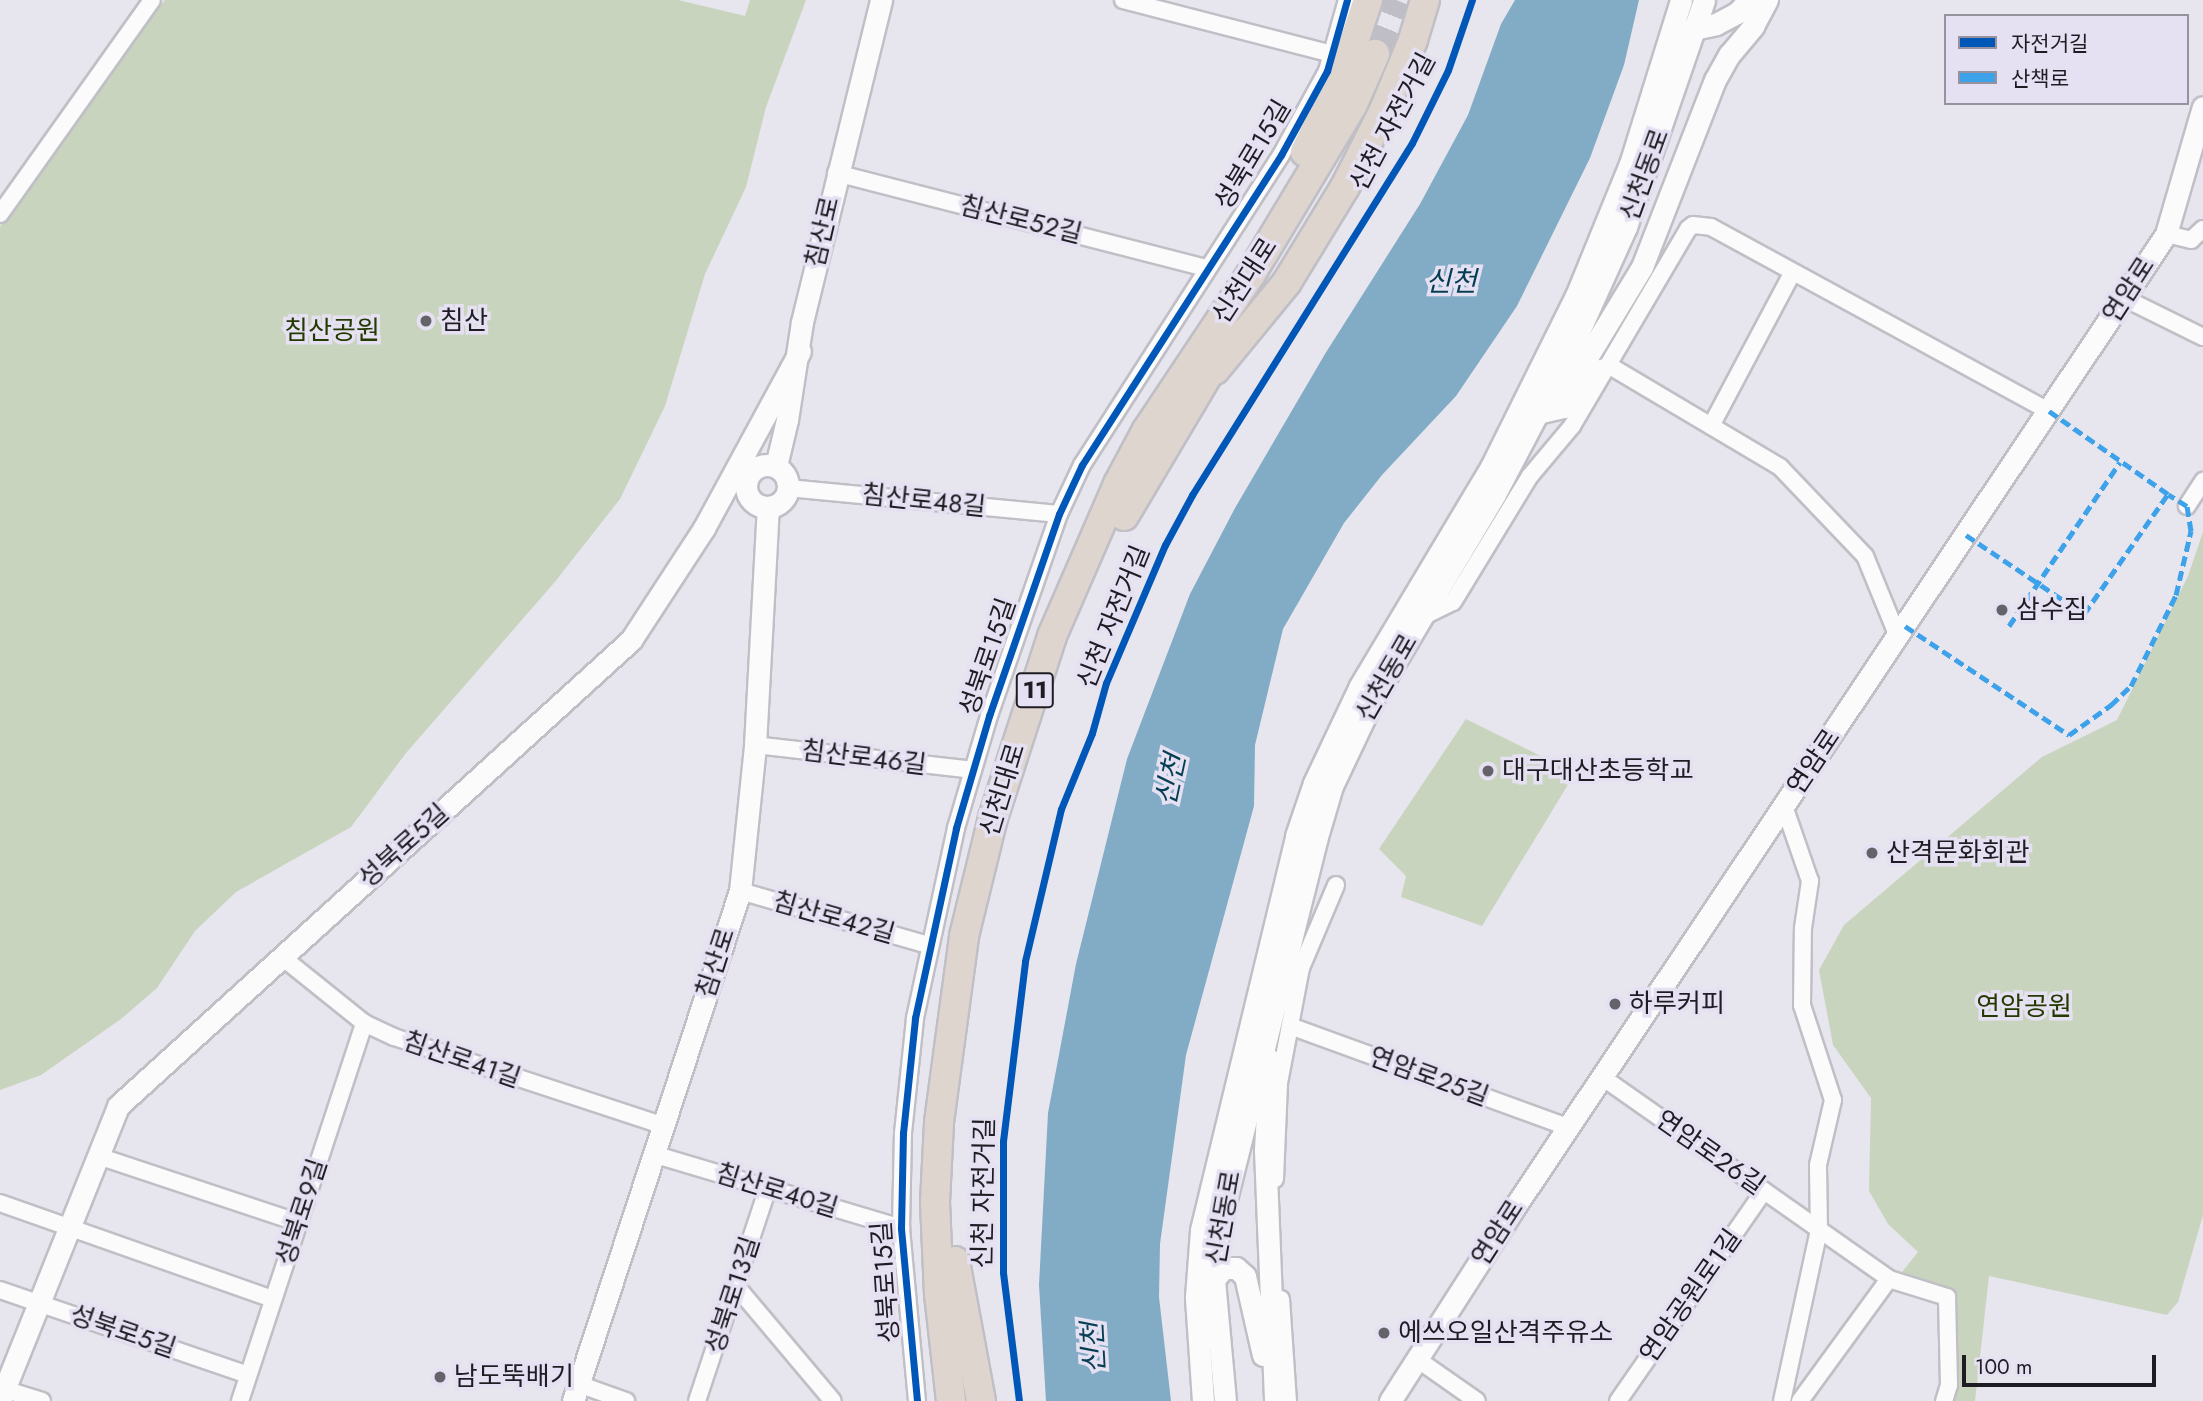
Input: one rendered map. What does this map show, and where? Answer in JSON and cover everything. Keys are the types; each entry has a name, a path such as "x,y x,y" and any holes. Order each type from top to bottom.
{"highway":[{"path":"1147,429 1206,314 1309,144 1344,72 1368,0"},
{"path":"1191,399 1287,282 1345,187 1384,110 1413,40 1425,0"},
{"name":"신천대로","path":"951,1401 939,1294 935,1202 939,1122 964,936 993,818 1056,625 1078,570 1147,429 1251,274 1384,57 1329,180 1134,495 1088,591 1041,714 1014,805 982,931 966,1031 954,1150 951,1212 970,1401"},
{"path":"933,1401 922,1269 926,1100 942,969 956,918 993,818"},
{"path":"955,1261 981,1401"}],"main road":[{"name":"침산로","path":"776,466 800,351 802,322 836,173 881,0"},
{"name":"신천동로","path":"1203,1401 1196,1297 1201,1230 1296,836 1332,741 1360,687 1491,467 1576,296 1630,164 1681,0"},
{"name":"신천동로","path":"1225,1401 1214,1279 1217,1231 1332,786 1374,697 1538,416 1626,227 1704,0"},
{"path":"1538,416 1580,369 1642,267 1715,80 1729,55 1753,26 1767,0"},
{"path":"1672,32 1695,30 1736,4"},
{"name":"연암로","path":"1390,1401 1568,1128 2166,234 2203,107"},
{"path":"704,528 800,351"},
{"path":"704,528 745,489 748,475 760,466 776,466 785,475 788,488 783,500 768,507 752,502 745,489"},
{"name":"침산로","path":"575,1393 740,891 755,745 768,507"},
{"name":"성북로5길","path":"1,1392 118,1106 631,640 704,528"},
{"path":"1272,1013 1265,1150 1274,1401"},
{"path":"1214,1279 1224,1268 1236,1268 1245,1276 1274,1401"}],"street":[{"path":"0,214 152,0"},
{"path":"1123,0 1332,54"},
{"name":"성북로15길","path":"917,1401 901,1228 903,1133 915,1018 928,945 973,770 1059,514 1082,465 1281,155 1327,71 1347,0"},
{"name":"침산로52길","path":"836,173 1206,268"},
{"path":"1422,617 1453,603 1530,476 1572,426 1610,366 1688,229 1693,225 1711,227 2049,411"},
{"path":"2166,234 2191,240 2203,229"},
{"path":"1711,426 1793,272"},
{"path":"2124,298 2203,337"},
{"path":"1538,416 1565,410 1591,370 1610,366 1780,467 1865,556 1898,637"},
{"path":"2187,506 2203,481"},
{"name":"침산로48길","path":"788,488 1059,514"},
{"name":"침산로46길","path":"755,745 973,770"},
{"path":"1783,1401 1819,1230 1818,1165 1833,1100 1802,1005 1803,928 1810,881 1784,807"},
{"path":"1288,1401 1274,1204 1279,1083 1301,968 1336,885"},
{"name":"침산로42길","path":"740,891 928,945"},
{"name":"침산로41길","path":"282,957 364,1023 490,1070 662,1125"},
{"name":"성북로9길","path":"240,1401 364,1023"},
{"name":"연암로25길","path":"1290,1026 1568,1128"},
{"name":"연암로26길","path":"1602,1077 1889,1279 1947,1297 1949,1385 1944,1401"},
{"name":"침산로40길","path":"653,1154 901,1228"},
{"path":"98,1156 299,1223"},
{"name":"성북로13길","path":"697,1401 768,1188"},
{"name":"연암공원로1길","path":"1618,1401 1764,1191"},
{"path":"0,1203 273,1299"},
{"path":"1800,1401 1889,1279"},
{"path":"736,1286 833,1401"},
{"name":"성북로5길","path":"0,1290 248,1375"},
{"path":"1417,1359 1477,1401"},
{"name":"성북로5길","path":"1,1392 42,1401"},
{"path":"575,1393 626,1401"}],"green space":[{"name":"침산공원","path":"165,0 678,0 745,16 750,0 806,0 766,107 746,187 705,274 665,406 620,499 554,583 406,753 351,827 236,892 195,931 157,988 121,1019 41,1075 0,1090 0,227 42,158"},
{"name":"연암공원","path":"2203,532 2203,1215 2178,1302 2167,1315 1989,1276 1975,1401 1953,1401 1956,1293 1902,1272 1918,1252 1888,1224 1869,1191 1871,1098 1833,1045 1819,970 1844,925 2042,757 2117,720 2188,576"},
{"path":"1466,719 1575,773 1482,926 1401,897 1406,876 1379,849"}],"water":[{"name":"신천","path":"1515,0 1639,0 1624,65 1590,158 1517,306 1456,396 1382,475 1344,523 1283,629 1255,745 1254,806 1186,1055 1160,1244 1159,1297 1171,1401 1046,1401 1039,1285 1048,1113 1076,964 1127,759 1190,594 1235,508 1325,354 1420,204 1468,115 1501,24"}],"tunnel":[{"path":"1375,54 1397,0"}],"marked path":[{"path":"1966,535 2084,614 2168,494 2049,411"},
{"path":"2009,626 2120,462"},
{"path":"1905,626 2069,735 2111,705 2131,686 2176,595 2191,531 2187,506 2168,494"}],"cycle path":[{"path":"917,1401 901,1228 903,1133 915,1018 956,828 989,716 1059,514 1082,465 1281,155 1327,71 1347,0"},
{"name":"신천 자전거길","path":"1019,1401 1003,1272 1003,1141 1025,961 1061,809 1092,733 1106,683 1165,545 1192,495 1412,143 1448,70 1472,0"}],"place":[{"name":"침산","path":"426,321"},
{"name":"삼수집","path":"2002,610"},
{"name":"대구대산초등학교","path":"1488,771"},
{"name":"산격문화회관","path":"1872,853"},
{"name":"하루커피","path":"1615,1004"},
{"name":"에쓰오일산격주유소","path":"1384,1333"},
{"name":"남도뚝배기","path":"440,1377"}]}
